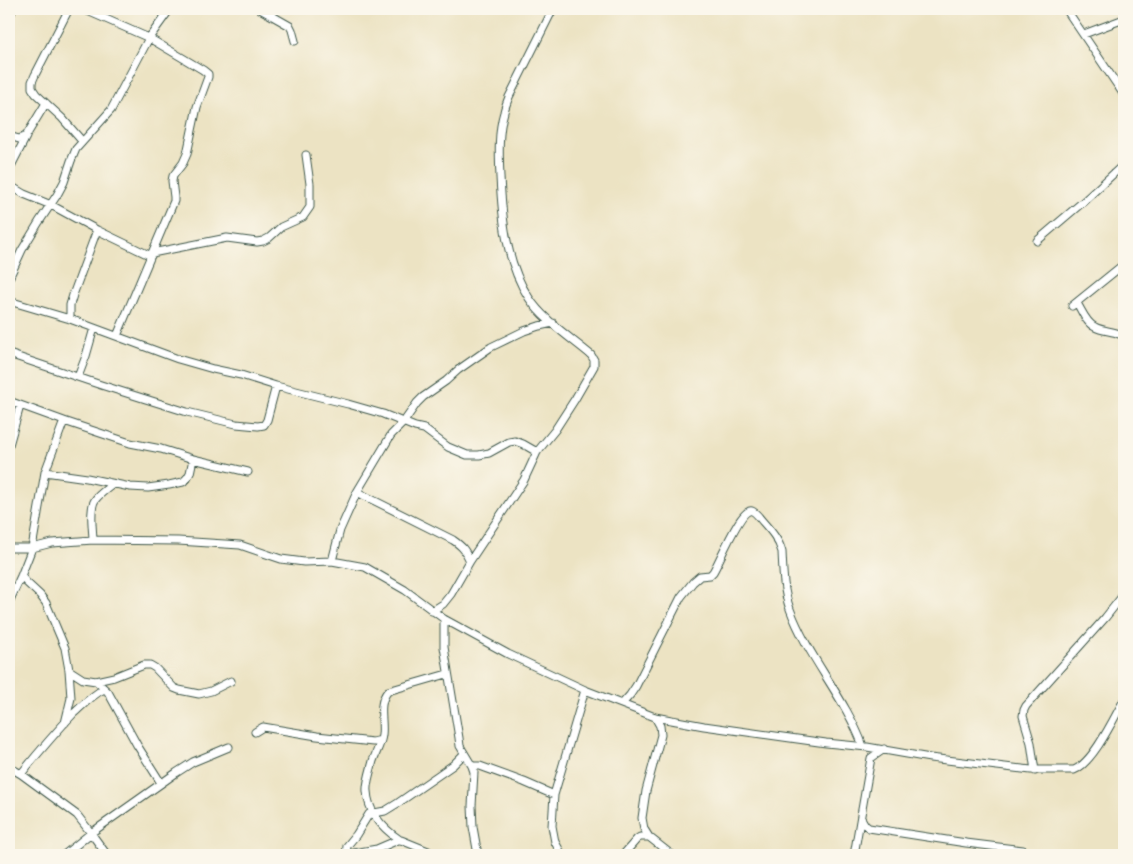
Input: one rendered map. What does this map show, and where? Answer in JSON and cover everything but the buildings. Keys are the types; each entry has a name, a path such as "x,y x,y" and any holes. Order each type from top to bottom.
{"street":[{"path":"9,17 13,9"},
{"path":"69,9 32,82 32,88 62,118 82,142"},
{"path":"83,9 149,38 208,74 197,107 187,154 173,176 174,201 118,336"},
{"path":"9,278 22,250 64,182 76,149 111,110 149,38 170,9"},
{"path":"260,9 290,26 295,41"},
{"path":"432,611 447,601 470,561 524,480 538,452 576,399 594,366 594,360 591,355 553,323 529,298 511,258 505,230 499,158 504,113 509,97 553,9"},
{"path":"1066,9 1124,94"},
{"path":"1084,34 1124,20"},
{"path":"9,170 26,136 46,103"},
{"path":"9,136 19,139 26,136"},
{"path":"9,185 151,255 227,238 263,241 281,227 303,217 310,207 310,184 306,155"},
{"path":"1037,241 1124,164"},
{"path":"70,319 70,305 73,295 97,230"},
{"path":"1124,264 1075,305 1092,326 1119,334 1124,339"},
{"path":"9,302 70,319 178,359 375,412 424,429 448,447 466,455 489,453 515,441 538,452"},
{"path":"332,561 340,530 357,492 391,435 404,422 423,397 491,347 524,331 553,323"},
{"path":"78,376 94,328"},
{"path":"9,354 187,412 236,424 264,425 276,386"},
{"path":"9,401 130,443 248,472"},
{"path":"9,445 20,406"},
{"path":"9,602 32,548 45,472 64,421"},
{"path":"45,472 148,488 183,482 190,473 193,459"},
{"path":"93,540 93,504 113,484"},
{"path":"357,492 453,540 465,550 470,561"},
{"path":"622,704 636,686 681,597 700,576 710,575 713,572 744,515 747,511 753,511 781,546 784,584 796,625 850,716 871,758 854,855"},
{"path":"9,548 32,548 52,543 113,539 178,541 240,545 281,559 304,562 332,561 365,567 405,590 444,619 508,654 585,690 655,717 704,726 826,743 865,746 930,758 1035,771 1068,771 1078,768 1090,757 1124,700"},
{"path":"21,576 46,603 65,648 71,698 65,723"},
{"path":"1035,771 1031,743 1023,716 1026,706 1105,618 1124,594"},
{"path":"444,619 444,647 447,674 458,738 460,746 474,772 473,827 478,855"},
{"path":"69,670 84,680 96,681 114,677 144,665 150,665 174,688 199,694 216,689 232,681"},
{"path":"432,855 400,840 388,832 378,822 373,813 366,790 373,760 381,740 381,706 386,693 447,674"},
{"path":"96,681 112,700 161,783"},
{"path":"21,774 65,723 84,704 104,689"},
{"path":"562,855 552,826 554,795 585,690"},
{"path":"655,717 660,726 661,736 646,791 642,818 644,829 649,837 672,855"},
{"path":"255,732 263,728 373,742 381,740"},
{"path":"64,855 91,833 193,762 229,747"},
{"path":"871,758 884,749"},
{"path":"400,840 377,849 346,855 347,846 369,814 385,811 398,804 452,765 464,754"},
{"path":"472,766 480,766 554,795"},
{"path":"9,767 77,815 107,855"},
{"path":"861,818 867,827 873,829 1023,850 1030,855"},
{"path":"623,855 637,838 649,837"}]}
